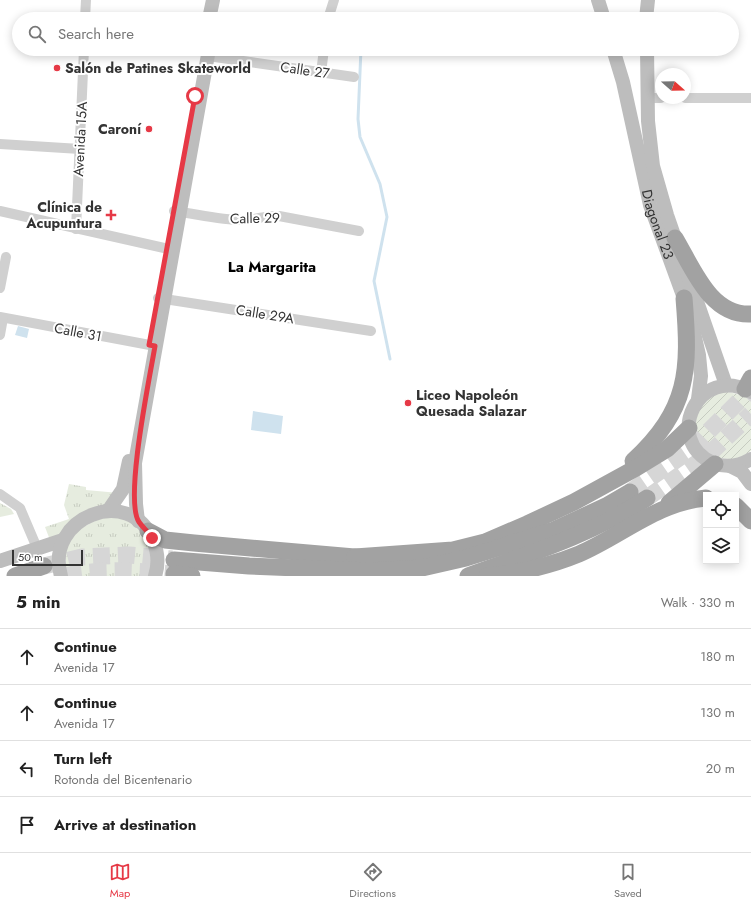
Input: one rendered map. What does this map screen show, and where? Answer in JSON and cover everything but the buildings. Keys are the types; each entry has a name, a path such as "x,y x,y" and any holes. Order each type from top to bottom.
{"highway":[{"path":"675,238 708,292 717,303 730,311 751,314"},
{"path":"606,482 648,447 662,430 683,387 688,344 684,298"},
{"path":"356,557 453,550 485,542 567,505 606,482 636,468 667,449 689,428"},
{"path":"487,576 505,574 579,554 661,510 723,465"},
{"path":"192,576 174,567 249,566 370,571 422,568 466,558 554,530 587,516 630,492"},
{"path":"468,576 566,541 605,522 647,498"},
{"path":"661,510 691,500 703,498"},
{"path":"739,509 751,521"},
{"path":"143,526 165,540 398,560 466,558"},
{"path":"15,576 44,566"}],"main road":[{"path":"210,12 213,0"},
{"path":"215,12 218,0"},
{"path":"598,0 602,12"},
{"path":"647,12 648,0"},
{"path":"177,211 195,96 206,56"},
{"path":"108,511 121,493 125,481 206,56"},
{"name":"Diagonal 23","path":"615,56 623,82 650,205 684,298 699,356 701,376 698,399 691,412 689,428"},
{"path":"648,56 654,98 650,144 653,166 675,238 726,385"},
{"path":"152,345 135,463 136,504 143,526 152,538 158,555 155,576"},
{"path":"698,399 711,390 726,385 749,386"},
{"path":"689,428 692,443 696,450 708,460 742,472 751,484"},
{"path":"723,465 738,465 751,459"},
{"path":"61,576 59,559 63,540 71,528 82,519 94,513 108,511 124,514 143,526"},
{"path":"0,561 63,540"}],"street":[{"path":"85,12 86,0"},
{"path":"330,12 334,0"},
{"name":"Avenida 15A","path":"76,229 84,56"},
{"name":"Calle 27","path":"233,56 321,73 354,77"},
{"path":"321,73 323,56"},
{"path":"691,98 751,98"},
{"path":"0,144 80,149"},
{"path":"0,211 170,250"},
{"name":"Calle 29","path":"177,211 233,220 245,220 269,215 279,216 360,231"},
{"path":"0,288 6,258"},
{"name":"Calle 29A","path":"161,298 371,331"},
{"path":"0,335 2,317"},
{"name":"Calle 31","path":"2,317 152,345"},
{"path":"0,494 20,508 37,548"}],"green space":[{"path":"724,391 745,396 751,401 751,451 736,460 712,457 697,443 696,416 698,410 706,400"},
{"path":"69,484 86,487 86,490 119,493 117,497 68,532 50,540 45,527 69,519 64,505"},
{"path":"0,503 11,509 14,514 0,517"},
{"path":"104,516 129,521 141,531 149,545 151,553 151,569 148,576 66,576 68,543 71,537 75,532"}],"water":[{"path":"18,326 29,329 27,338 15,335"},
{"path":"253,411 283,416 281,434 251,430"}],"waterway":[{"path":"361,56 358,119 360,137 380,184 387,217 374,281 390,359"}],"tunnel":[{"path":"630,492 689,451 751,389"},
{"path":"647,498 707,456 751,414"},
{"path":"44,566 82,557 129,555 172,559"},
{"path":"65,576 79,573 106,571 174,574"}],"place":[{"name":"Salón de Patines Skateworld","path":"57,68"},
{"name":"Caroní","path":"149,129"},
{"name":"Clínica de Acupuntura","path":"111,215"},
{"name":"Liceo Napoleón Quesada Salazar","path":"408,403"}],"district":[{"name":"La Margarita","path":"272,267"}],"route":[{"path":"152,538 144,526 138,521 135,463 155,346 149,345 195,96"}]}
